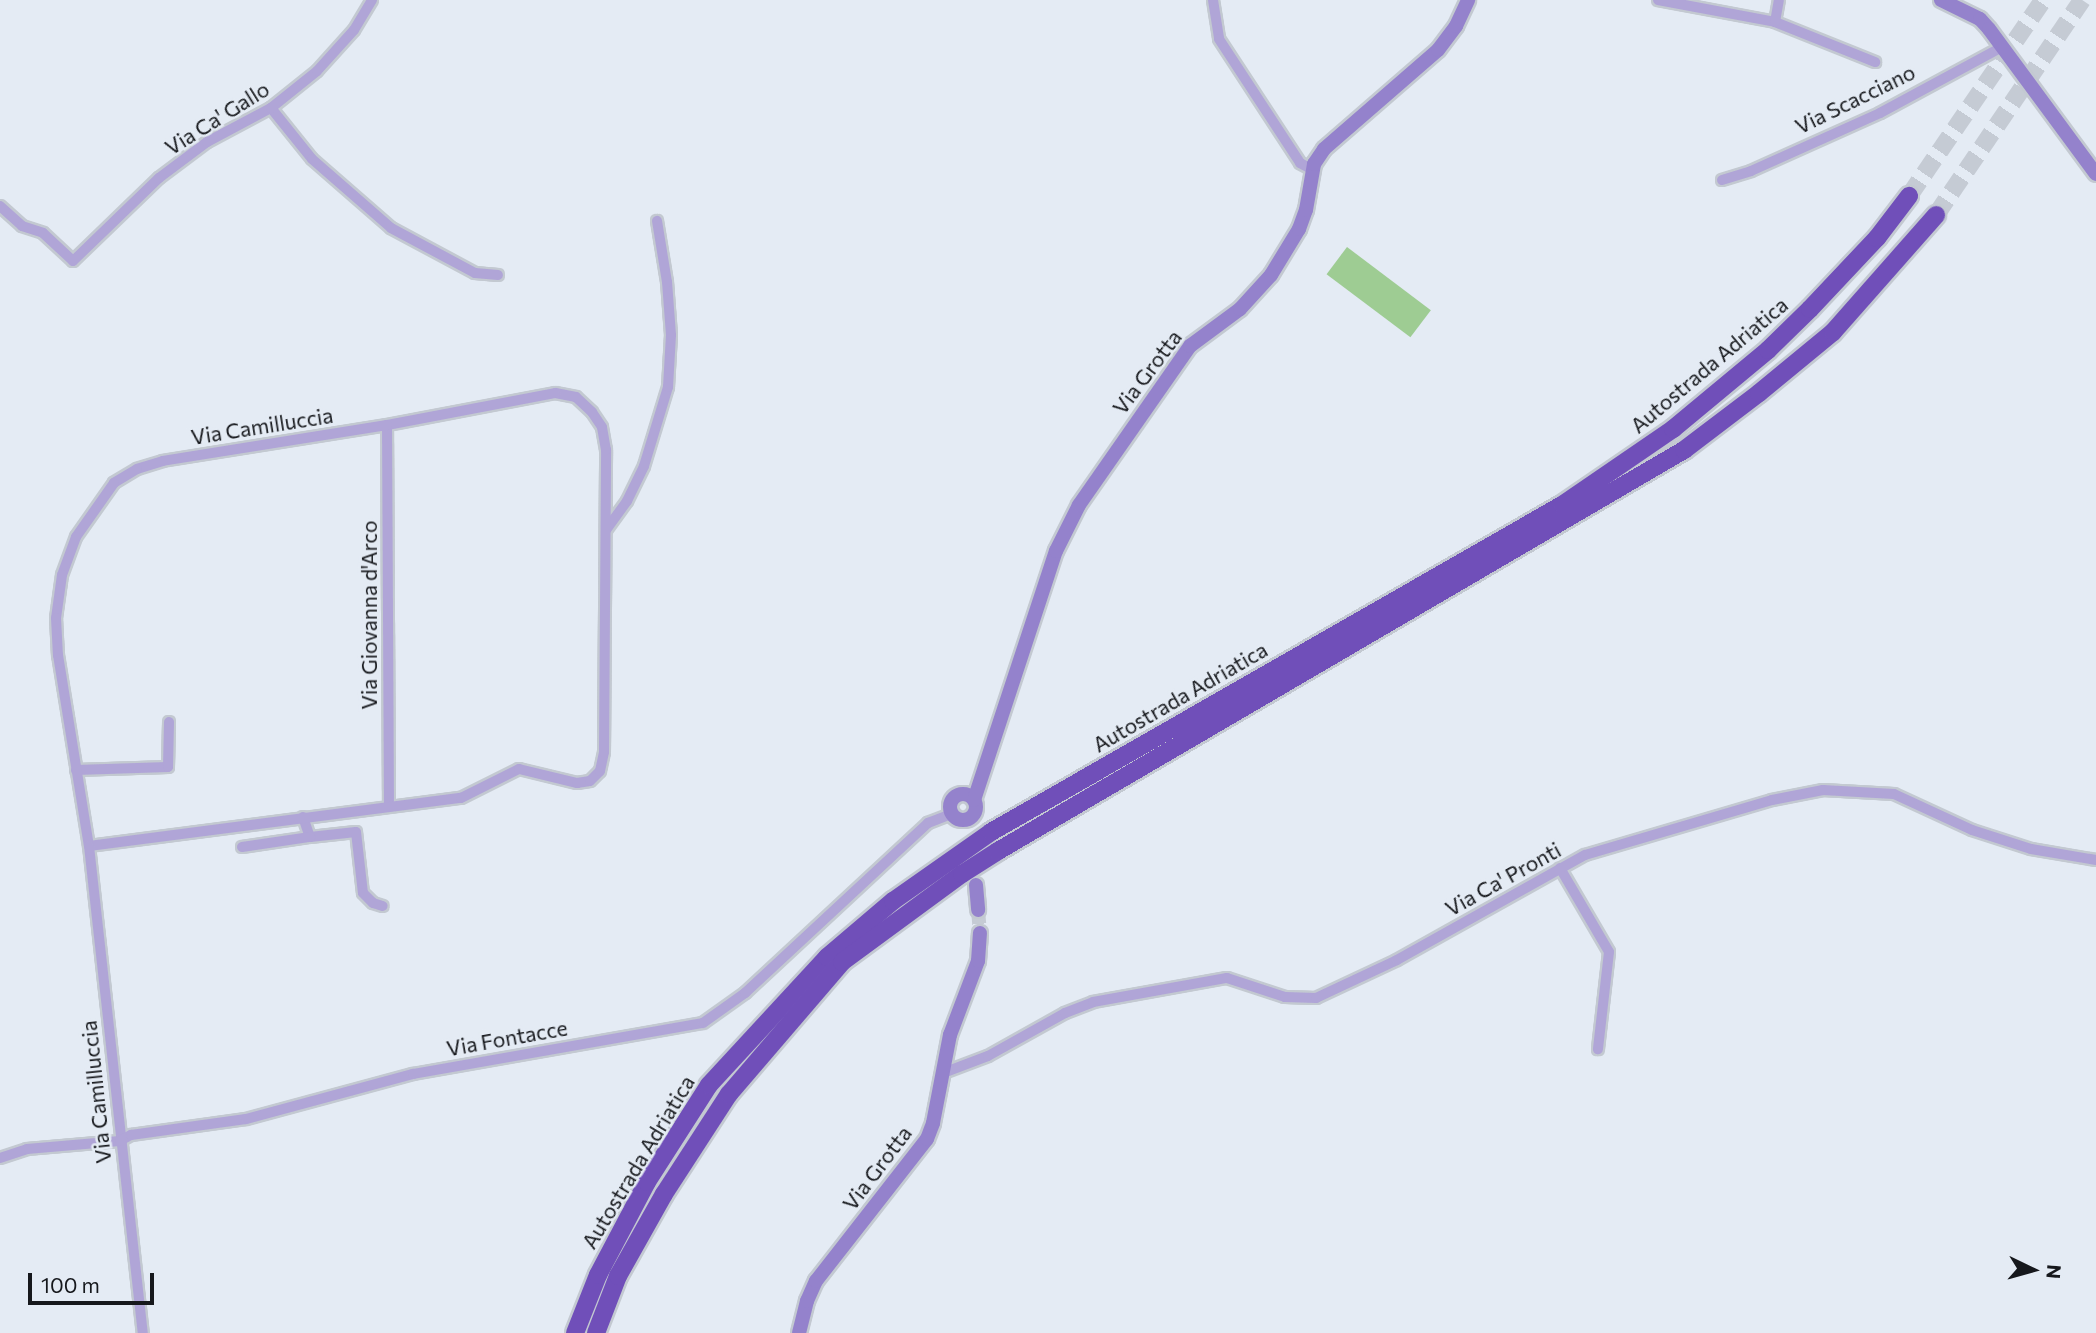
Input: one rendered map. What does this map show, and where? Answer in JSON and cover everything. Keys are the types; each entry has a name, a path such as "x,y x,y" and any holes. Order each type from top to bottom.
{"highway":[{"name":"Autostrada Adriatica","path":"575,1333 598,1275 635,1205 709,1085 836,949 893,901 991,832 1562,505 1674,429 1768,350 1811,309 1877,238 1909,196"},
{"name":"Autostrada Adriatica","path":"596,1333 618,1276 644,1229 722,1105 842,962 998,851 1684,450 1833,332 1937,215"}],"street":[{"name":"Via Ca' Gallo","path":"0,206 22,226 43,233 73,261 159,178 207,142 271,108 337,50 354,30 372,0"},
{"path":"1213,0 1219,39 1300,163 1313,170"},
{"name":"Via Grotta","path":"974,800 1064,530 1172,368 1199,337 1240,309 1271,275 1299,229 1306,210 1313,170 1324,149 1438,50 1456,26 1468,0"},
{"path":"1658,0 1775,22 1875,62"},
{"path":"1775,22 1779,0"},
{"path":"1941,0 1980,19 2096,174"},
{"name":"Via Scacciano","path":"1722,180 1751,171 1880,113 2002,47"},
{"path":"271,108 312,159 391,228 475,273 498,275"},
{"path":"605,531 627,501 644,466 668,387 671,335 667,282 657,221"},
{"name":"Via Camilluccia","path":"89,846 461,799 519,769 577,783 590,781 600,771 604,752 606,450 602,427 576,397 555,393 387,425 163,461 137,469 114,483 76,537 62,575 56,618 58,655 89,846 143,1333"},
{"name":"Via Giovanna d'Arco","path":"387,425 389,806"},
{"path":"76,770 168,767 169,722"},
{"name":"Via Ca' Pronti","path":"943,1073 988,1056 1065,1013 1093,1002 1227,978 1285,997 1301,999 1324,995 1408,954 1585,855 1772,800 1823,790 1894,794 1972,830 2031,849 2096,860"},
{"path":"964,794 974,800 976,809 961,817 950,806 956,796 964,794"},
{"path":"303,817 310,837"},
{"name":"Via Fontacce","path":"0,1158 27,1149 120,1141 131,1135 246,1118 413,1074 703,1023 745,993 928,823 961,817"},
{"path":"242,847 356,832 363,893 373,903 383,906"},
{"path":"1560,867 1609,952 1598,1049"},
{"path":"976,886 978,910"},
{"name":"Via Grotta","path":"799,1333 807,1301 816,1281 927,1139 933,1123 950,1035 978,961 980,933"}],"green space":[{"path":"1347,247 1431,310 1410,337 1327,274"}],"tunnel":[{"path":"1909,196 2043,0"},
{"path":"1936,215 2082,0"},
{"path":"978,910 980,933"}]}
